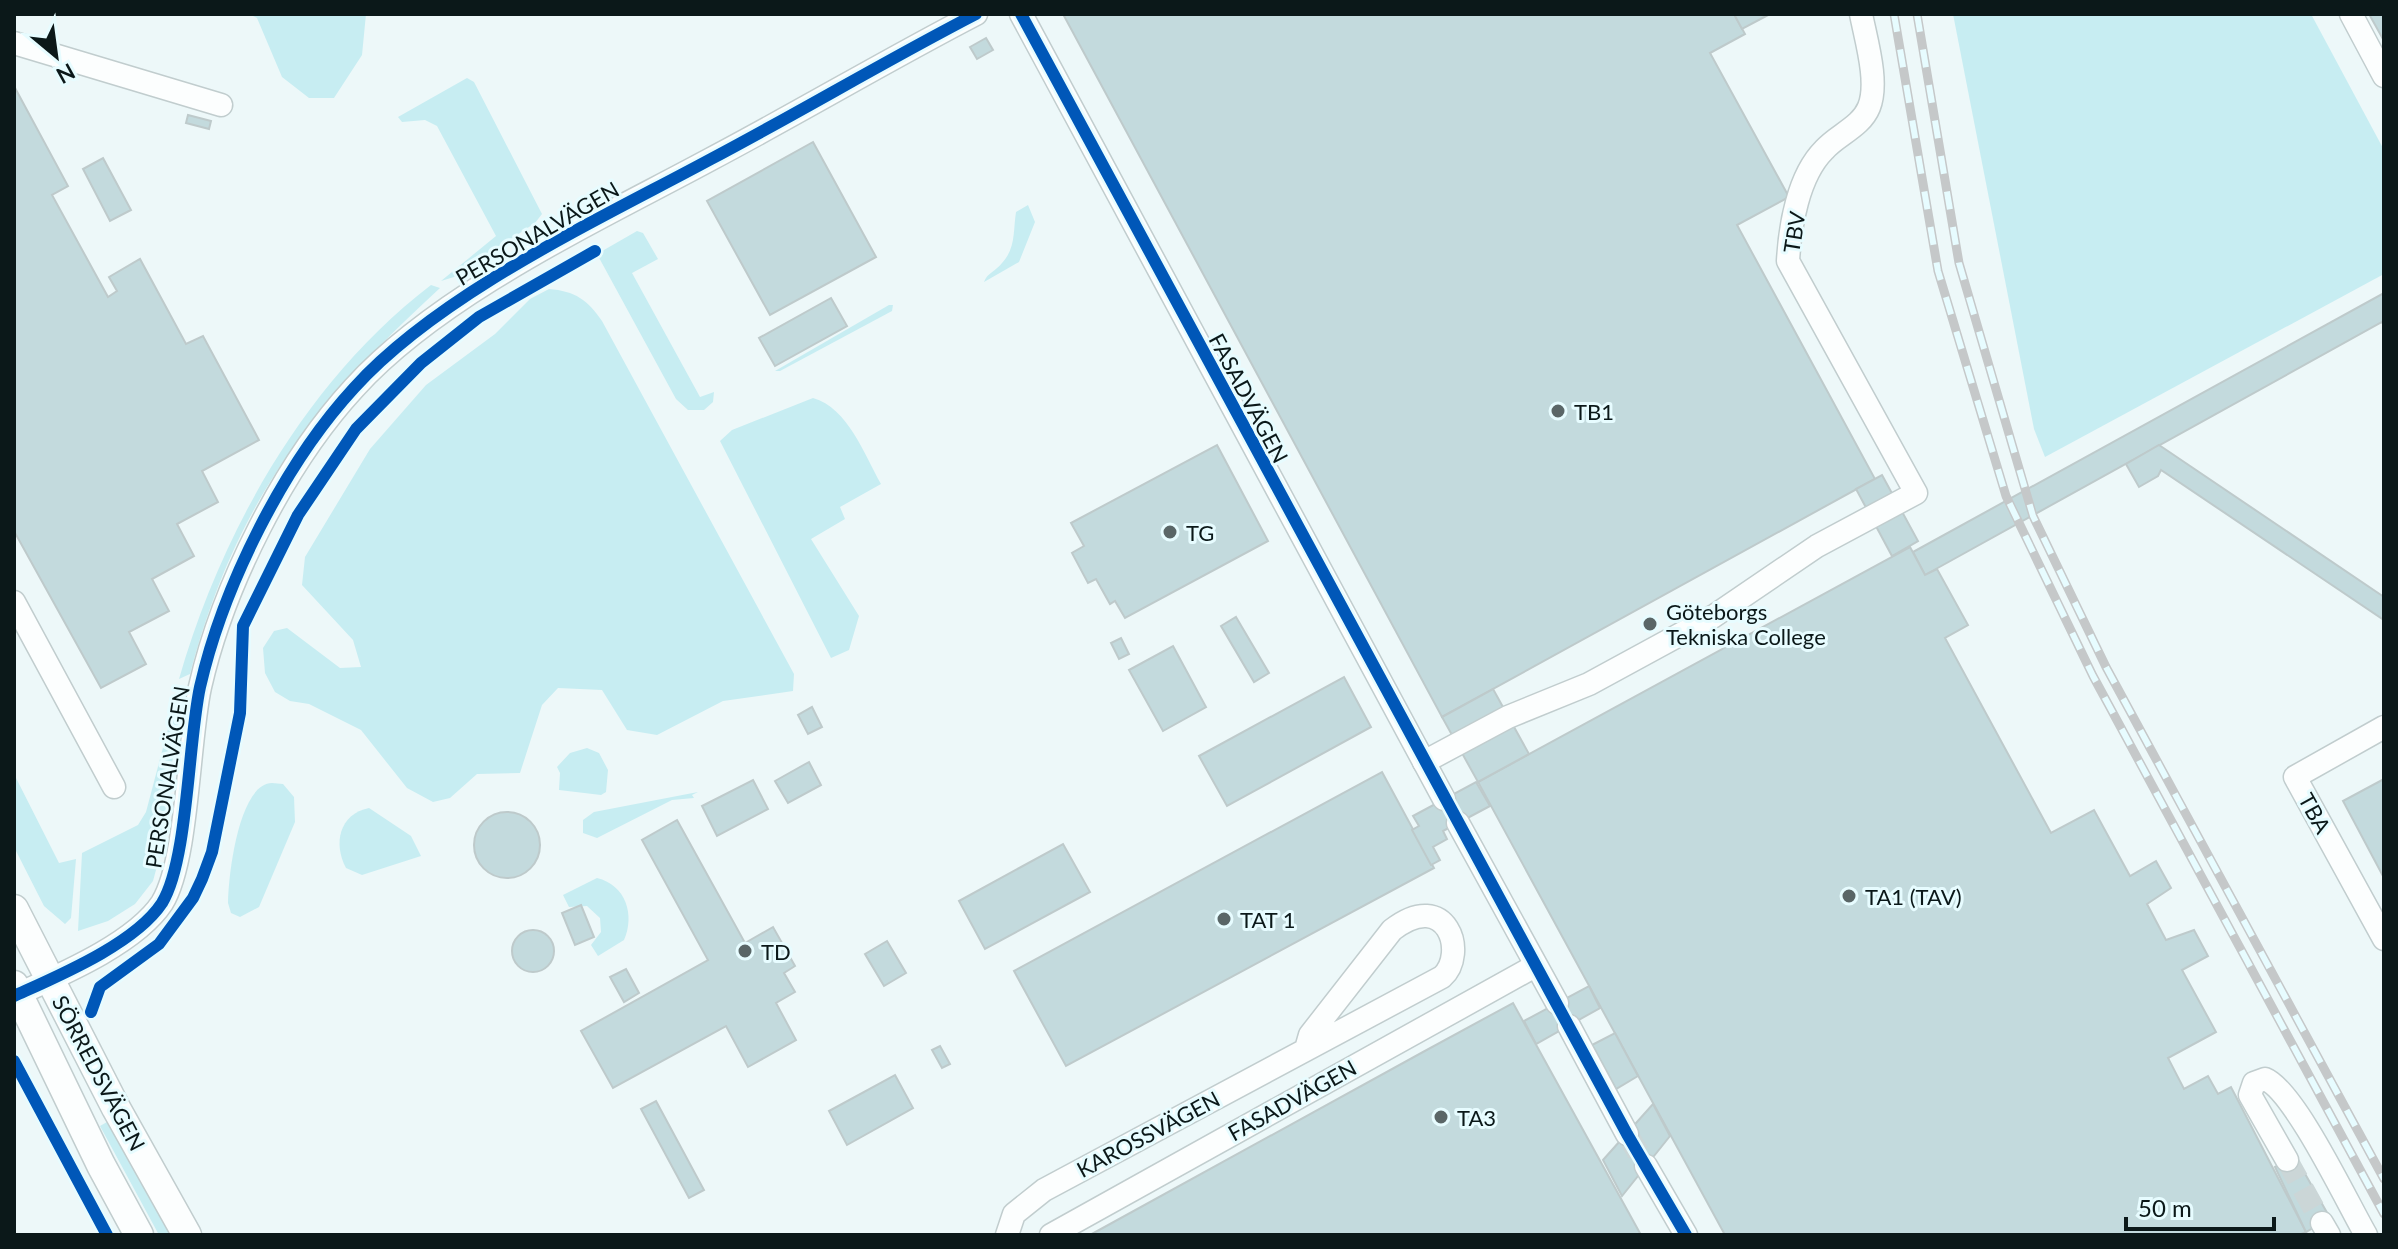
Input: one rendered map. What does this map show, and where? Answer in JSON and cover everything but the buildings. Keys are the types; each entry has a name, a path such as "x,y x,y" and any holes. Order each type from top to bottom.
{"street":[{"name":"PERSONALVÄGEN","path":"15,992 51,979 130,935 164,900 176,859 200,687 233,589 289,475 354,388 397,346 452,306 575,232 976,14"},
{"name":"FASADVÄGEN","path":"1021,14 1444,799"},
{"name":"TBV","path":"1424,762 1508,717 1589,684 1714,616 1817,546 1916,493 1788,261 1790,227 1810,170 1823,150 1858,122 1869,106 1871,81 1861,14"},
{"path":"2351,14 2384,76"},
{"path":"14,43 221,105"},
{"path":"14,602 114,787"},
{"name":"TBA","path":"2384,727 2295,777 2384,939"},
{"path":"1458,823 1557,1003"},
{"name":"SÖRREDSVÄGEN","path":"14,909 116,1108 187,1235"},
{"name":"KAROSSVÄGEN","path":"1007,1235 1014,1214 1044,1190 1306,1049 1451,969 1455,956 1451,941 1435,915 1423,913 1407,918 1392,930 1317,1025 1306,1049"},
{"name":"FASADVÄGEN","path":"1051,1235 1535,966"},
{"name":"SÖRREDSVÄGEN","path":"15,992 139,1235"},
{"path":"1569,1026 1627,1134"},
{"path":"2287,1160 2250,1095 2254,1083 2265,1079 2273,1082 2301,1118 2366,1235"},
{"path":"1646,1166 1686,1235"}],"shaded area":[{"path":"249,14 366,14 362,55 334,98 309,98 282,77 257,18"},
{"path":"1953,14 2311,14 2384,150 2384,274 2045,457 2034,429"},
{"path":"467,78 474,82 542,214 535,223 454,277 441,281 496,236 437,126 425,120 402,122 398,117"},
{"path":"1028,205 1035,222 1019,262 984,282 1010,251 1016,212"},
{"path":"637,231 643,233 658,259 632,273 700,397 714,392 713,402 704,410 688,410 676,399 597,254"},
{"path":"431,285 440,288 353,374 284,461 255,507 230,557 190,674 179,679 219,568 274,462 345,366 386,323"},
{"path":"549,289 580,298 602,321 794,674 793,691 723,701 657,735 627,730 602,690 558,688 542,705 520,773 477,774 450,798 433,802 407,788 361,730 309,704 290,701 275,692 265,673 263,648 274,631 287,628 340,668 361,667 353,640 302,585 305,557 370,449 426,385 495,334 530,299"},
{"path":"893,305 892,311 775,371"},
{"path":"813,398 836,411 845,422 881,484 840,507 845,519 811,539 859,616 849,650 831,658 720,441 732,430"},
{"path":"179,687 184,691 168,788 166,833 153,881 135,904 108,921 78,931 82,853 138,825 146,812"},
{"path":"587,748 599,753 608,770 606,792 601,795 559,790 560,773 557,767 570,753"},
{"path":"14,774 59,863 76,859 71,918 65,924 44,906 14,847"},
{"path":"272,783 283,784 294,797 295,822 259,907 240,917 231,913 228,903 233,853 251,798 261,787"},
{"path":"698,792 692,795 694,798 672,800 597,838 583,833 583,820 594,812"},
{"path":"369,808 411,836 421,856 362,875 346,868 340,849 341,831 351,817"},
{"path":"597,878 615,887 626,902 628,911 624,940 598,956 591,945 601,932 600,918 587,906 569,907 563,895"},
{"path":"107,1122 178,1235 159,1235 100,1126"}],"tunnel":[{"path":"1627,1134 1646,1166"},
{"path":"2287,1160 2322,1223"}],"railway":[{"path":"1894,14 1938,271 2006,496 2093,676 2384,1214"},
{"path":"1917,14 1959,263 2033,516 2106,667 2384,1179"}],"cycle path":[{"path":"14,996 73,969 115,945 150,918 162,903 171,884 182,831 200,687 224,608 259,528 281,489 328,419 354,388 389,353 430,321 522,261 976,14"},
{"path":"1021,14 1627,1134 1686,1235"},
{"path":"91,1012 100,987 159,944 193,898 202,879 212,852 240,713 243,626 298,515 356,429 421,363 479,317 595,251"},
{"path":"14,1061 107,1235"}],"place":[{"name":"TB1","path":"1558,411"},
{"name":"TG","path":"1170,532"},
{"name":"Göteborgs Tekniska College","path":"1650,624"},
{"name":"TA1 (TAV)","path":"1849,896"},
{"name":"TAT 1","path":"1224,919"},
{"name":"TD","path":"745,951"},
{"name":"TA3","path":"1441,1117"}]}
